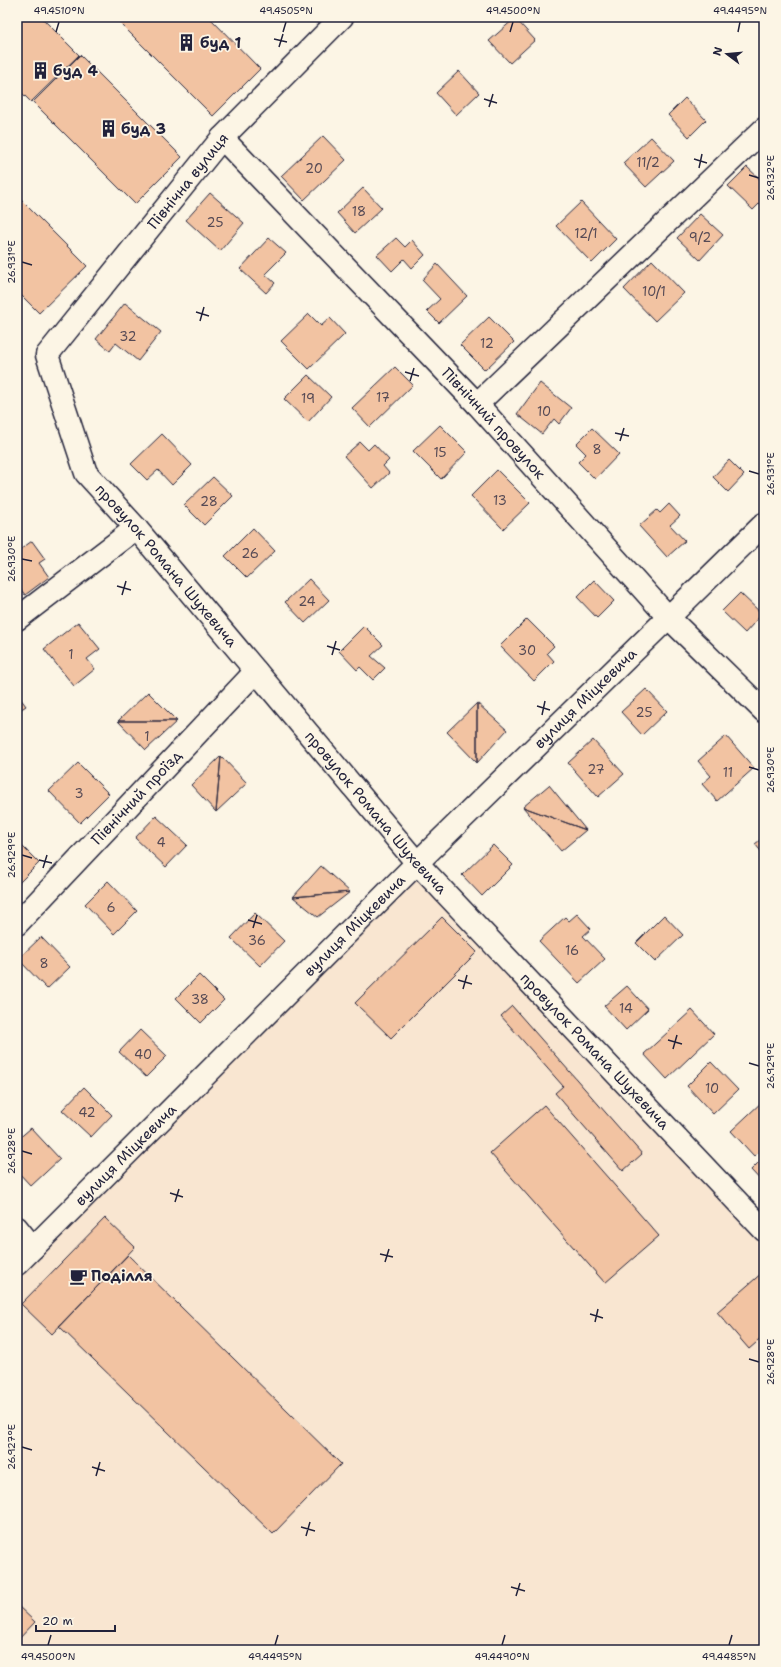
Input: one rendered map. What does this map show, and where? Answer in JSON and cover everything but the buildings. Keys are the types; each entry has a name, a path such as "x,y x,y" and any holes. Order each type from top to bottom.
{"street":[{"name":"Північна вулиця","path":"47,355 222,138 342,17"},
{"path":"477,404 764,129"},
{"name":"Північний провулок","path":"222,138 477,404 668,617 764,711"},
{"name":"провулок Романа Шухевича","path":"47,355 86,473 136,528 417,863 764,1230"},
{"name":"вулиця Міцкевича","path":"17,1264 417,863 764,524"},
{"path":"17,619 136,528"},
{"name":"Північний проїзд","path":"17,924 256,671"},
{"path":"17,1228 33,1248"}],"shaded area":[{"path":"419,867 764,1233 764,1650 17,1650 17,1271"}],"place":[{"name":"буд 1","path":"187,43"},
{"name":"буд 4","path":"40,71"},
{"name":"буд 3","path":"108,129"},
{"name":"Поділля","path":"78,1276"}]}
